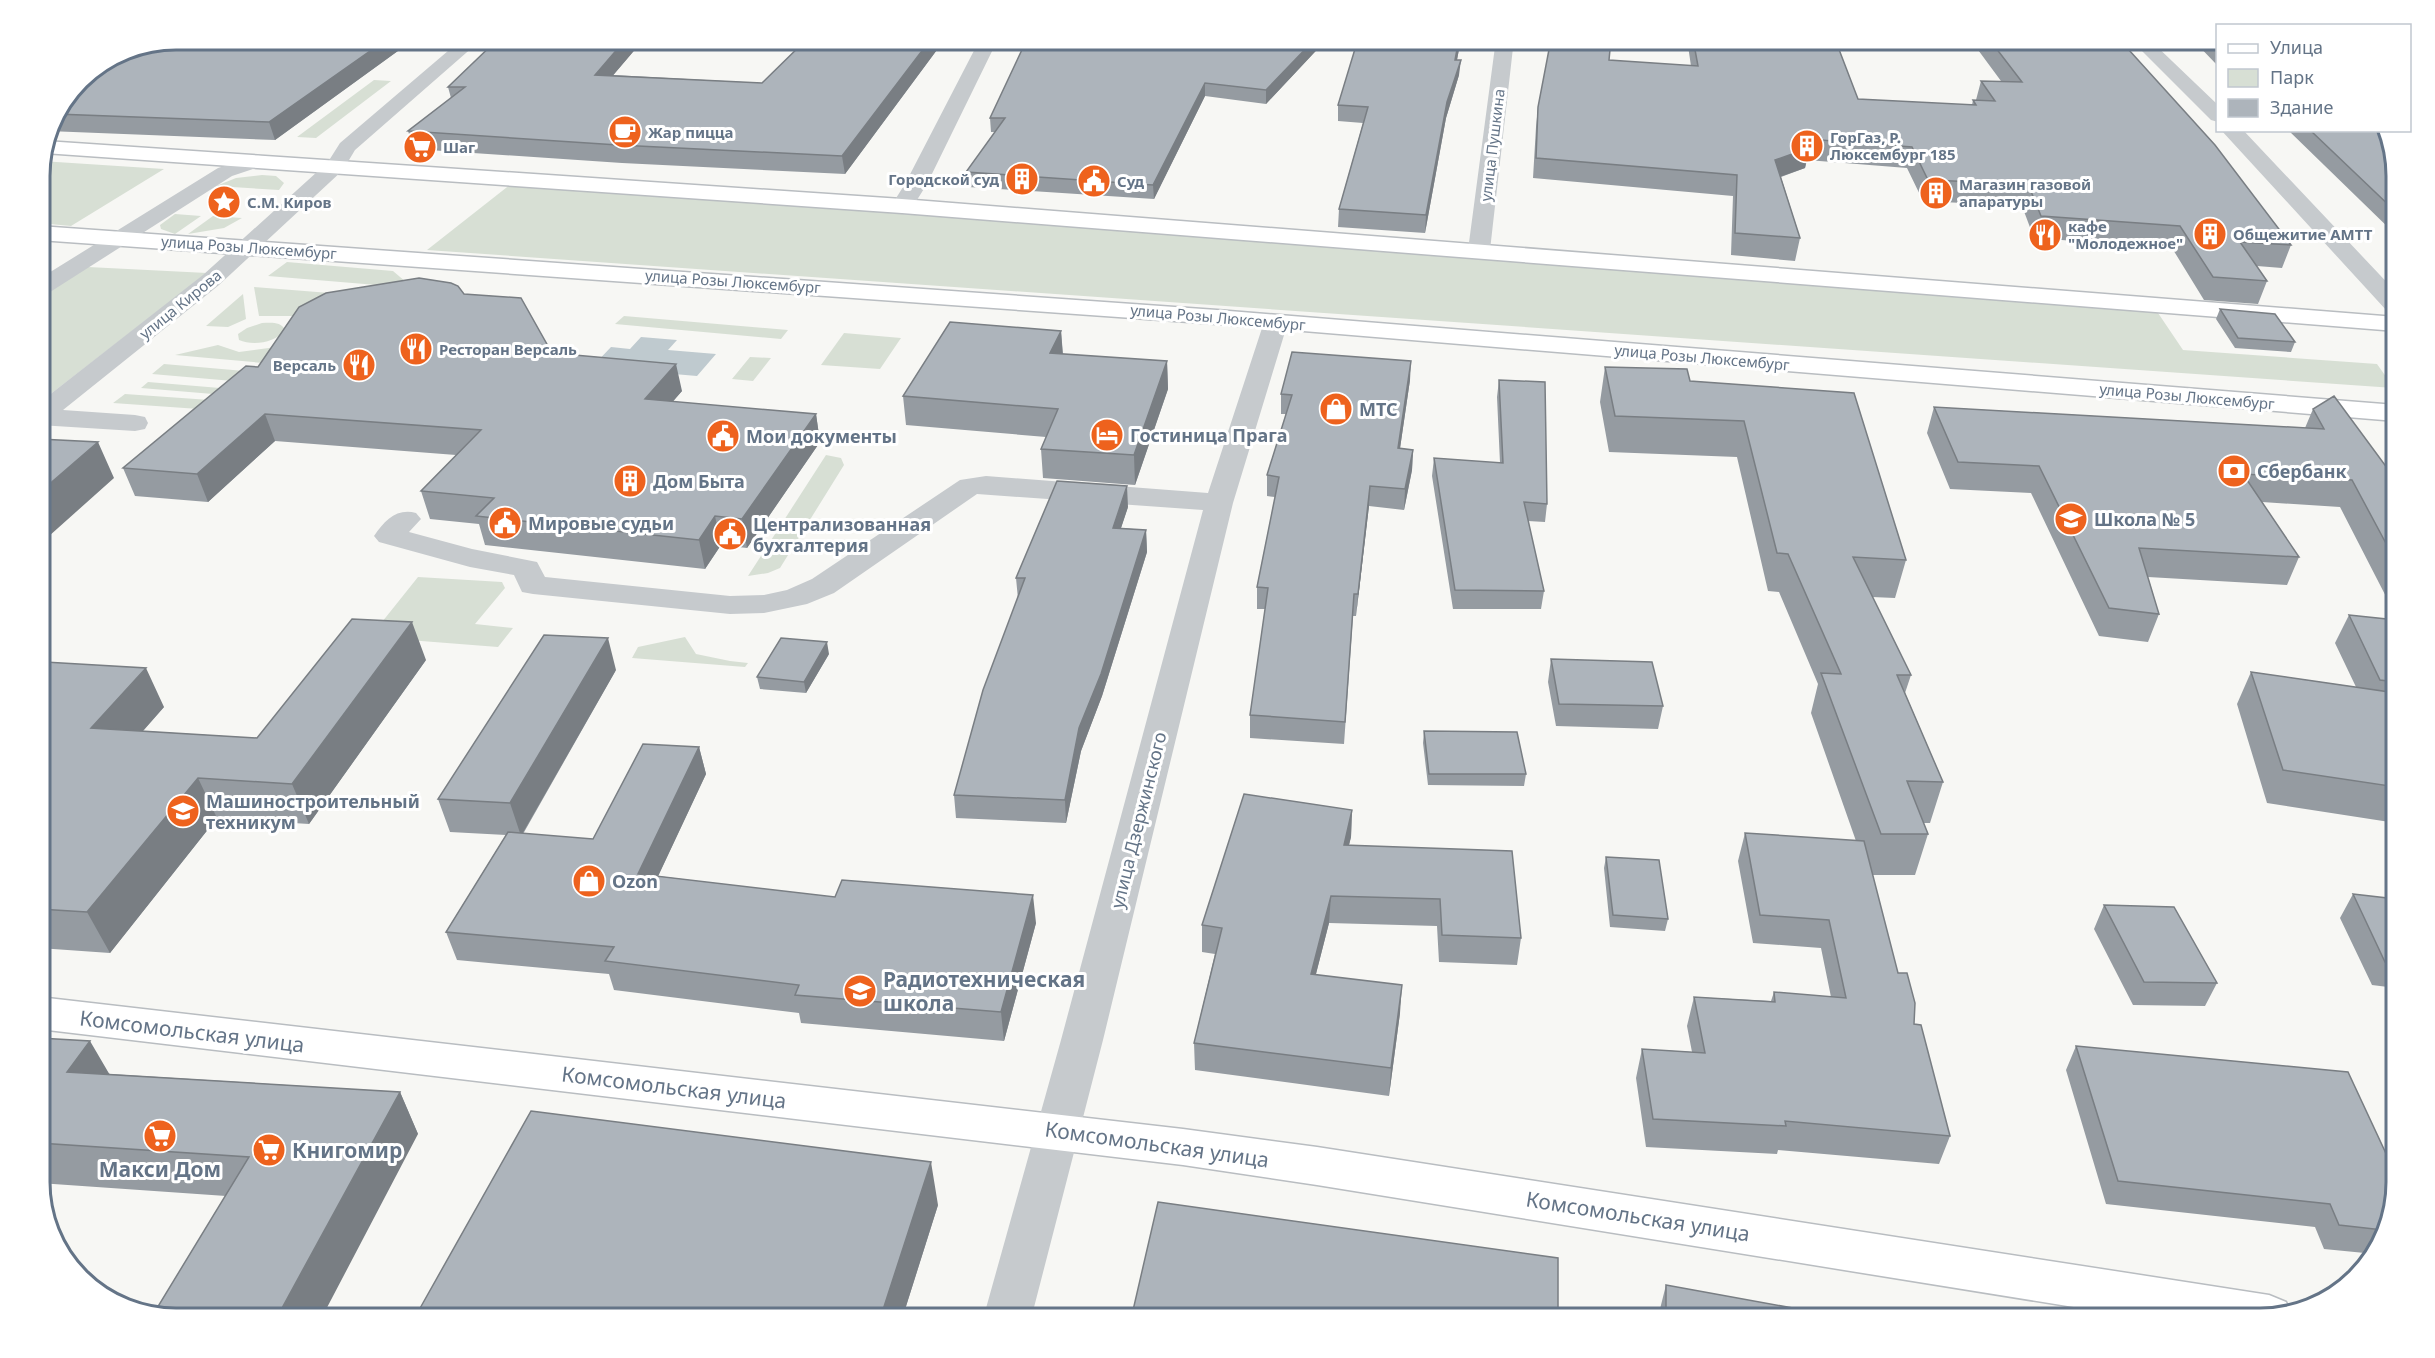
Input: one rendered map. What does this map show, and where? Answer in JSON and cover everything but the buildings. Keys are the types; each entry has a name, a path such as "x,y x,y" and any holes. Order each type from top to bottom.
{"main road":[{"path":"53,148 902,206 1479,250 1841,271 2385,323"},
{"name":"улица Розы Люксембург","path":"50,234 249,246 1276,322 2385,412"},
{"name":"Комсомольская улица","path":"50,1014 959,1121 1058,1130 1317,1166 2219,1309"}],"street":[{"name":"улица Кирова","path":"50,408 211,280 336,166 347,147 460,50"},
{"path":"902,206 916,184 983,50"},
{"name":"улица Пушкина","path":"1479,250 1504,50"},
{"path":"2150,50 2216,115"},
{"path":"2233,132 2385,294"},
{"path":"50,281 225,172 258,161"},
{"name":"улица Дзержинского","path":"1010,1309 1219,503 1276,322"},
{"path":"50,418 135,423"},
{"path":"405,519 389,536 470,558 526,568 533,585 730,605 764,604 796,597 823,586 970,486 986,485 1219,503"}],"green space":[{"path":"374,80 391,81 316,138 297,137"},
{"path":"51,162 164,169 71,226 50,224"},
{"path":"276,176 284,183 279,190 216,186 236,178"},
{"path":"511,184 2156,310 2183,350 2377,364 2385,376 2385,387 427,250"},
{"path":"175,214 201,216 175,234 161,229 160,225"},
{"path":"213,216 242,218 224,228 188,234"},
{"path":"287,262 393,271 413,288 268,276"},
{"path":"88,267 207,273 50,394 50,291"},
{"path":"254,287 418,300 296,366 175,355 218,345 239,352 276,347 295,316 259,316"},
{"path":"243,294 246,319 228,327 206,326"},
{"path":"624,316 788,330 781,339 615,324"},
{"path":"262,323 278,324 285,330 276,338 264,342 251,343 239,340 238,334"},
{"path":"844,333 901,338 880,369 821,365"},
{"path":"750,357 771,358 753,381 732,379"},
{"path":"164,364 510,394 501,404 152,374"},
{"path":"148,382 232,389 225,395 141,388"},
{"path":"125,394 224,401 213,410 113,403"},
{"path":"826,455 841,458 844,465 780,568 768,573 748,576"},
{"path":"418,577 502,582 505,588 475,624 513,628 498,647 370,637"},
{"path":"685,637 696,654 748,663 745,667 632,658 638,647"}],"shaded area":[{"path":"641,337 677,340 668,350 716,354 697,376 592,367 611,347 630,349"}],"place":[{"name":"Жар пицца","path":"625,132"},
{"name":"ГорГаз, Р. Люксембург 185","path":"1807,146"},
{"name":"Шаг","path":"420,147"},
{"name":"Городской суд","path":"1022,179"},
{"name":"Суд","path":"1094,181"},
{"name":"Магазин газовой апаратуры","path":"1936,193"},
{"name":"С.М. Киров","path":"224,202"},
{"name":"Общежитие АМТТ","path":"2210,234"},
{"name":"кафе \"Молодежное\"","path":"2045,235"},
{"name":"Ресторан Версаль","path":"416,349"},
{"name":"Версаль","path":"359,365"},
{"name":"МТС","path":"1336,409"},
{"name":"Гостиница Прага","path":"1107,435"},
{"name":"Мои документы","path":"723,436"},
{"name":"Сбербанк","path":"2234,471"},
{"name":"Дом Быта","path":"630,481"},
{"name":"Школа № 5","path":"2071,519"},
{"name":"Мировые судьи","path":"505,523"},
{"name":"Централизованная бухгалтерия","path":"730,534"},
{"name":"Машиностроительный техникум","path":"183,811"},
{"name":"Ozon","path":"589,881"},
{"name":"Радиотехническая школа","path":"860,991"},
{"name":"Макси Дом","path":"160,1136"},
{"name":"Книгомир","path":"269,1150"}]}
